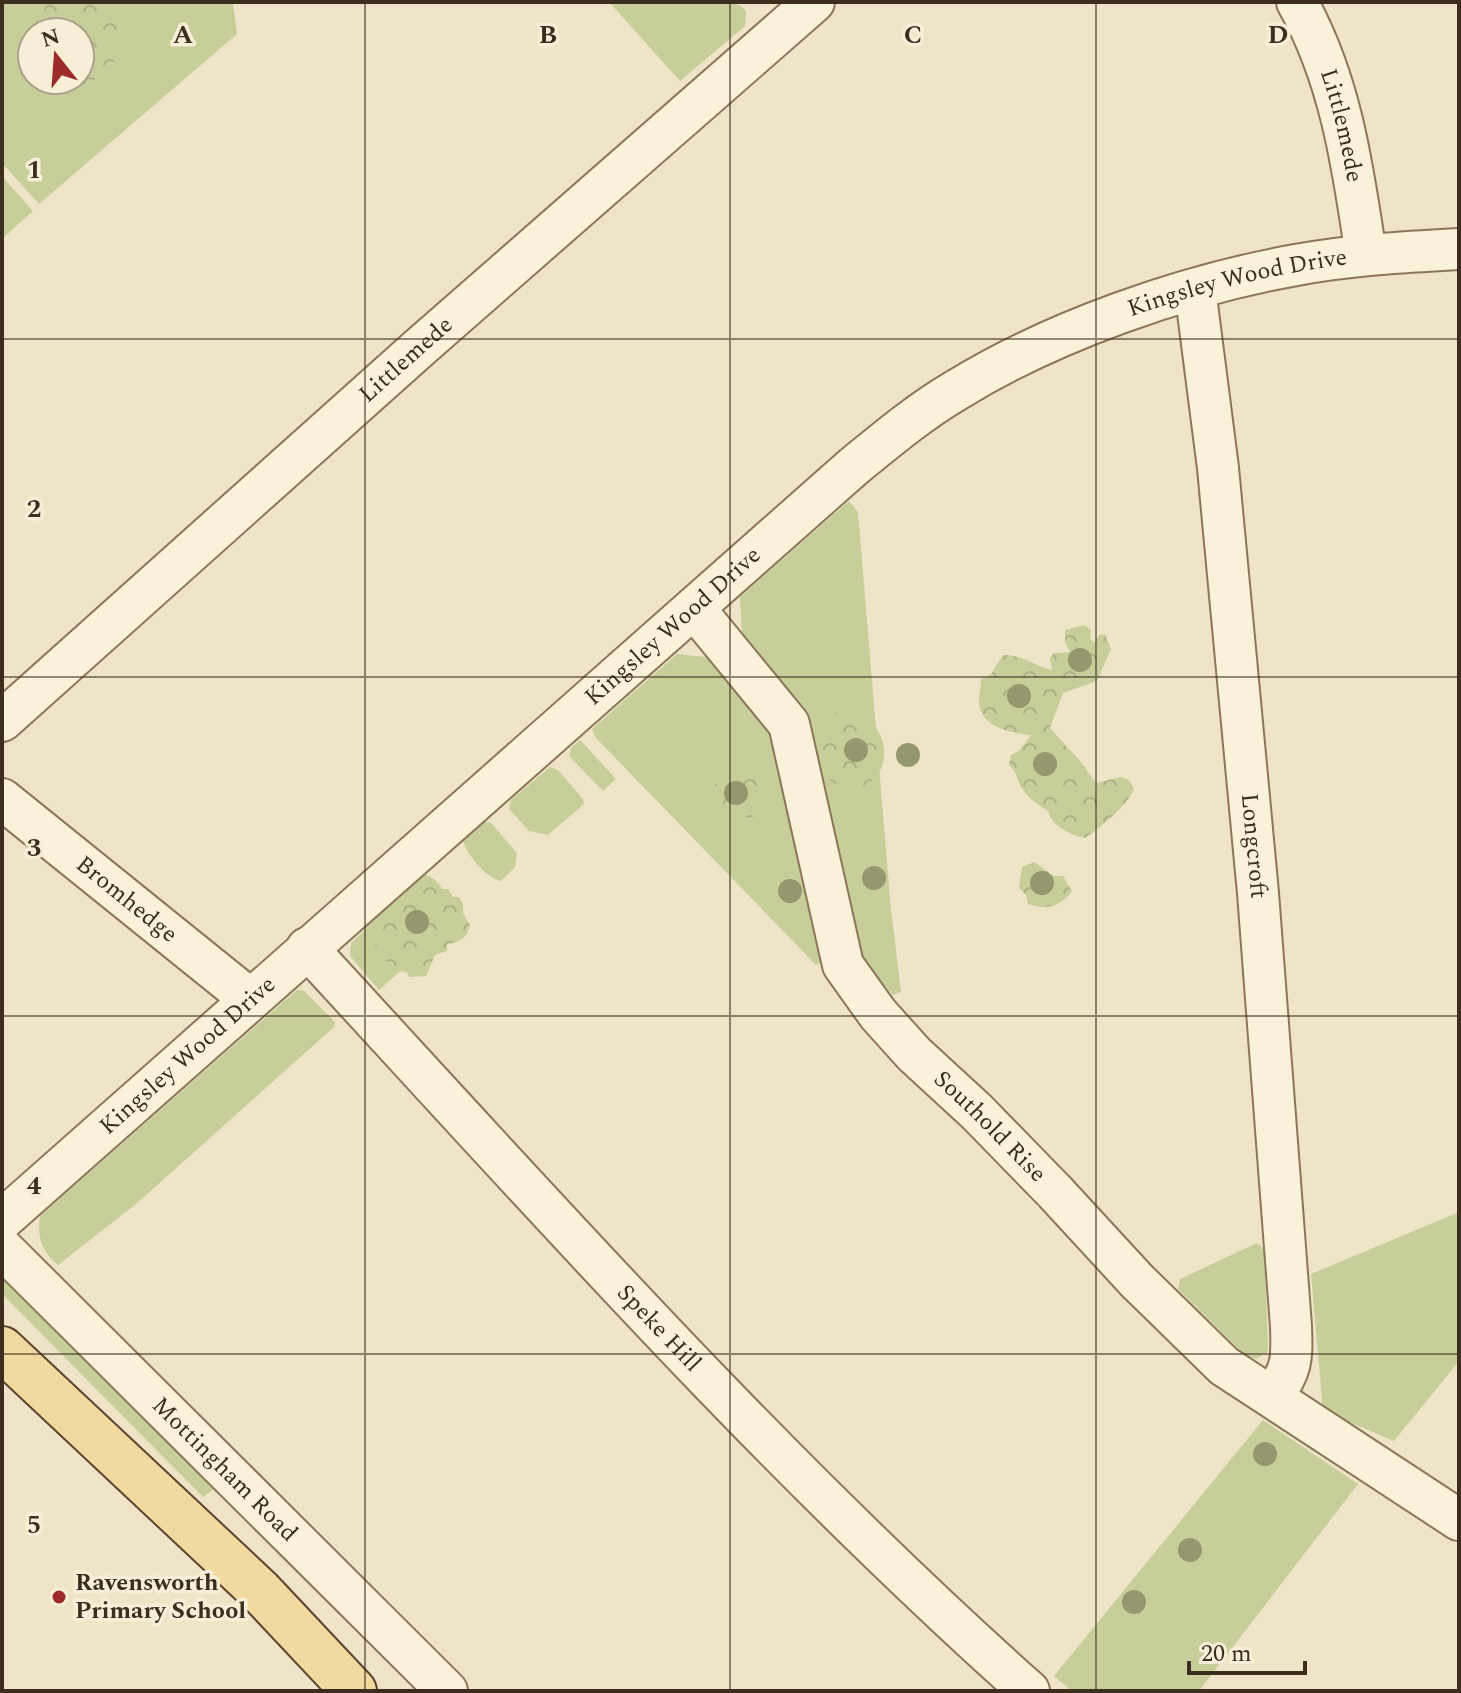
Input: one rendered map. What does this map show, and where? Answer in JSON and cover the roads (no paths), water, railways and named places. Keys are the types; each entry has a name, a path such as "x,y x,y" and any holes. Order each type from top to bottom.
{"main road":[{"path":"2,1349 260,1591 354,1691"}],"street":[{"name":"Littlemede","path":"1297,2 1329,73 1350,150 1366,255"},
{"name":"Littlemede","path":"2,721 810,3"},
{"name":"Kingsley Wood Drive","path":"2,1220 853,467 905,424 956,390 1044,343 1195,289 1294,265 1366,255 1459,249"},
{"name":"Longcroft","path":"1195,289 1218,468 1256,877 1291,1326 1292,1363 1284,1381 1272,1396"},
{"name":"Southold Rise","path":"694,608 789,724 843,965 878,1014 914,1054 977,1112 1055,1192 1137,1281 1224,1366 1459,1520"},
{"name":"Bromhedge","path":"2,799 250,999"},
{"name":"Speke Hill","path":"307,948 678,1349 805,1481 1029,1691"},
{"name":"Mottingham Road","path":"2,1248 447,1691"}],"place":[{"name":"Ravensworth Primary School","path":"59,1597"}]}
